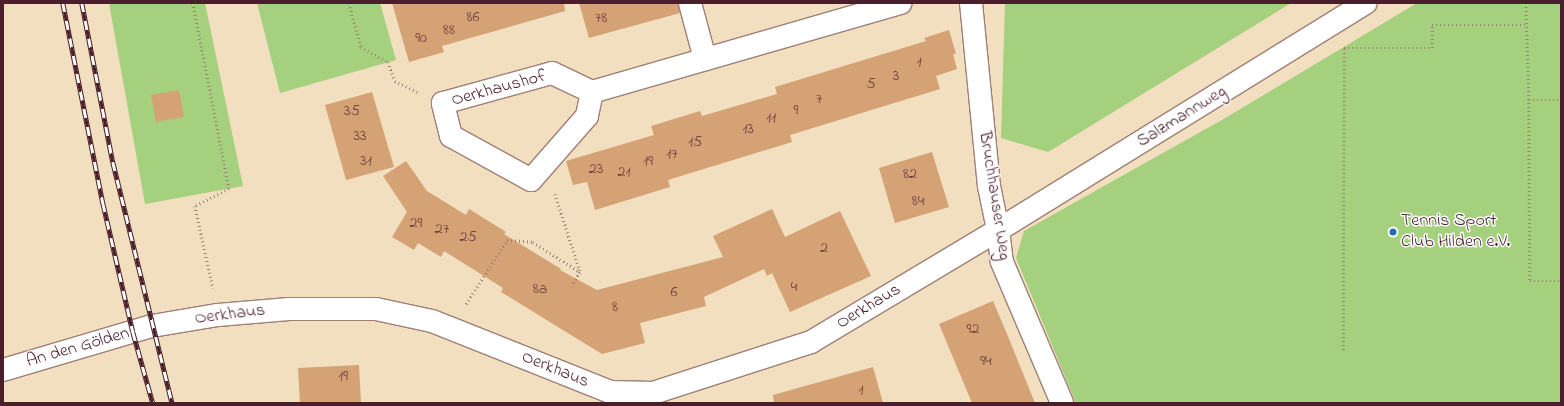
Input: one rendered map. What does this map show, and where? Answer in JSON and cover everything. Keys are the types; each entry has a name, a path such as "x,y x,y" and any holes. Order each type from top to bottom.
{"street":[{"path":"690,3 705,59"},
{"path":"592,92 900,3"},
{"name":"Bruchhauser Weg","path":"971,3 989,186 998,230 1002,262 1062,403"},
{"name":"Salzmannweg","path":"998,230 1365,3"},
{"name":"Oerkhaushof","path":"552,73 592,92 587,116 531,180 451,136 443,103 552,73"},
{"name":"Oerkhaus","path":"152,326 218,315 289,309 376,309 432,321 610,392 653,393 811,342 998,230"},
{"name":"An den Gölden","path":"3,370 152,326"}],"path":[{"path":"193,3 228,189 195,206 214,290"},
{"path":"349,3 361,47 388,62 395,82 443,103"},
{"path":"1526,3 1529,100 1530,281 1561,280"},
{"path":"1342,350 1344,48 1432,48 1432,25 1526,24"},
{"path":"1529,100 1561,100"},
{"path":"553,189 580,272 572,286"},
{"path":"450,328 507,240 533,242 580,272"}],"green space":[{"path":"109,3 205,3 243,186 145,204"},
{"path":"257,3 380,3 396,60 280,93"},
{"path":"1005,3 1291,3 1048,152 1001,138"},
{"name":"Tennis Sport Club Hilden e.V.","path":"1417,3 1561,3 1561,403 1076,403 1016,258 1024,231 1227,117"}],"building":[{"path":"392,3 564,3 565,11 442,46 444,52 409,62"},
{"path":"579,3 678,3 680,13 589,38"},
{"path":"949,30 956,54 953,54 957,69 936,76 940,89 790,135 792,142 668,180 670,187 595,210 587,182 573,185 566,161 654,135 651,126 700,111 702,116 777,94 775,87 926,41 924,38"},
{"path":"179,90 184,117 156,122 151,95"},
{"path":"372,92 394,167 346,180 325,105"},
{"path":"932,152 949,207 895,223 879,168"},
{"path":"406,161 427,191 466,215 469,209 506,232 504,234 561,269 560,270 597,290 723,257 713,236 772,209 785,237 840,211 871,276 790,312 772,273 767,276 764,269 704,297 706,306 640,323 645,343 602,354 501,292 503,288 444,251 441,257 418,243 414,250 392,237 407,212 383,176"},
{"path":"993,301 1035,403 972,403 939,324"},
{"path":"359,365 361,403 300,403 298,368"},
{"path":"873,367 883,403 774,403 773,395"}],"railway":[{"path":"63,3 103,203 133,332 153,403"},
{"path":"82,3 113,162 172,403"}],"place":[{"name":"Tennis Sport Club Hilden e.V.","path":"1393,232"}]}
